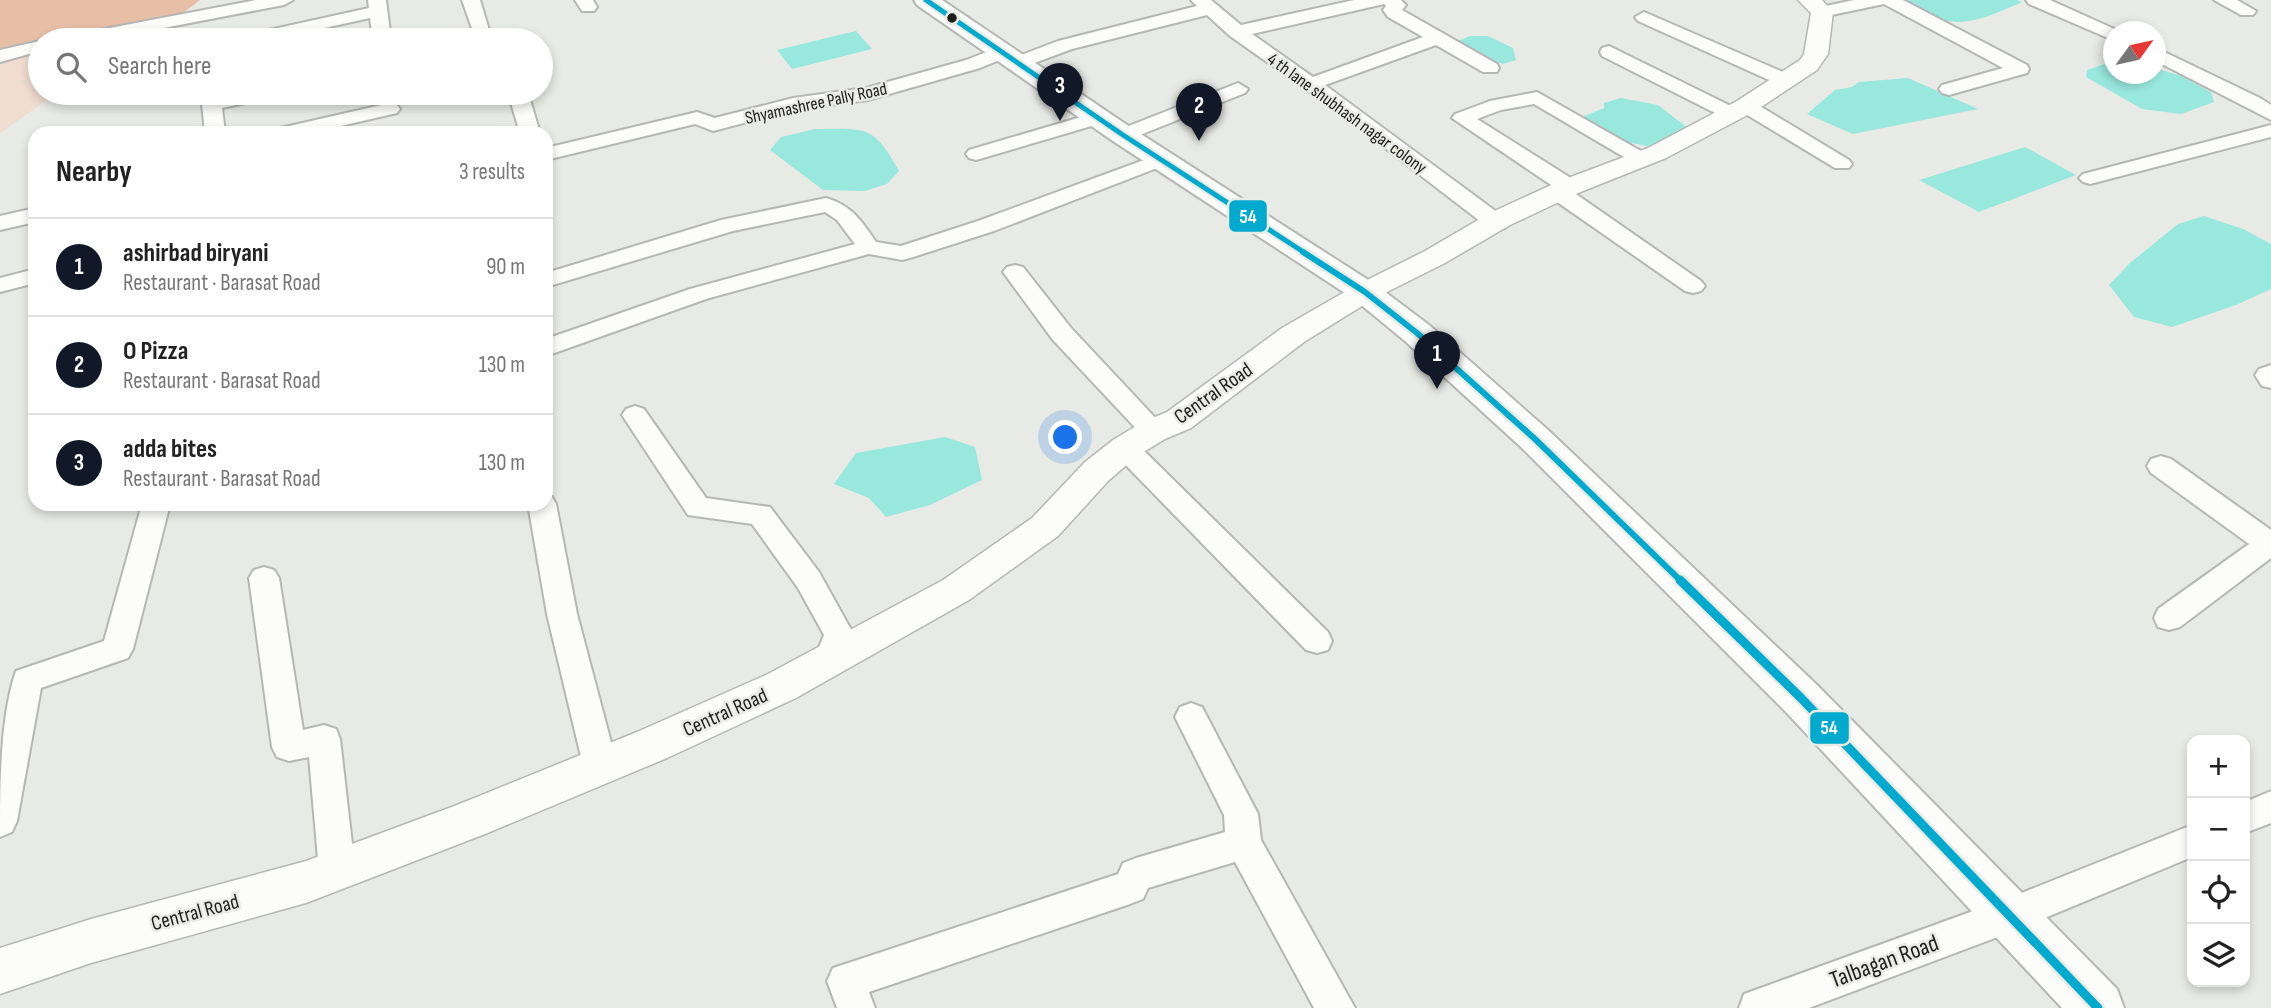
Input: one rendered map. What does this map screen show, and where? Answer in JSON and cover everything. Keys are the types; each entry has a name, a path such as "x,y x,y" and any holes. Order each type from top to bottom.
{"main road":[{"path":"925,1 1098,118 1365,292 1469,378 1637,537 1801,698 2098,1008"}],"street":[{"path":"136,28 284,0"},
{"path":"471,0 479,28"},
{"path":"1236,32 1377,0"},
{"path":"1390,0 1397,5 1392,10 1394,13 1490,68"},
{"path":"1815,6 1879,0"},
{"path":"1890,0 2020,69 1949,89"},
{"path":"2035,0 2103,30"},
{"path":"2223,0 2246,11"},
{"name":"4 th lane shubhash nagar colony","path":"1207,3 1236,32 1311,84 1497,223"},
{"name":"Shyamashree Pally Road","path":"553,152 697,118 713,125 793,104 868,94 972,64 1065,45 1207,3"},
{"path":"293,28 378,6 381,28"},
{"name":"Central Road","path":"0,971 91,941 306,882 470,820 652,745 782,686 956,590 1045,527 1097,471 1139,440 1179,420 1293,335 1365,292 1564,189 1641,159 1739,110 1809,65 1816,54 1815,6"},
{"path":"1644,17 1785,80"},
{"path":"1311,84 1437,38"},
{"path":"0,56 28,49"},
{"path":"1609,52 1739,110 1842,164"},
{"path":"2166,59 2262,99 2271,114"},
{"path":"1124,135 1238,89"},
{"path":"1641,159 1537,98 1497,105 1462,118 1564,189 1693,286"},
{"path":"212,105 214,126"},
{"path":"306,126 375,105"},
{"path":"389,105 392,126"},
{"path":"522,105 528,126"},
{"path":"976,155 1098,118"},
{"path":"2090,178 2271,131"},
{"path":"553,346 698,294 868,247 902,253 986,226 1163,159"},
{"path":"553,278 729,225 826,205 835,207 844,214 868,247"},
{"path":"0,223 28,217"},
{"path":"1014,272 1139,440 1317,641"},
{"path":"0,285 28,278"},
{"path":"2271,373 2271,380"},
{"path":"635,415 698,508 760,514 808,580 839,635 830,660"},
{"path":"2161,466 2265,533 2169,618"},
{"path":"0,821 27,680 117,649 154,511"},
{"path":"543,511 562,614 600,765"},
{"path":"264,578 289,747 324,739 337,870"},
{"path":"1191,718 1241,814 1244,843 1318,981 1336,1008"},
{"path":"2250,816 2271,806"},
{"path":"856,1008 846,981 1130,887 1136,875 1244,843"},
{"name":"Talbagan Road","path":"1758,1008 2011,915 2187,843"}],"shaded area":[{"path":"0,0 200,0 174,20 133,28 28,28 28,49 0,56"},
{"path":"28,49 28,105 40,105 0,133 0,56"}],"water":[{"path":"1907,0 2022,2 1992,15 1964,22 1936,18"},
{"path":"856,31 872,49 792,69 777,50"},
{"path":"1470,36 1488,36 1513,48 1516,60 1503,64 1465,49 1458,41"},
{"path":"2103,65 2103,84 2166,84 2166,71 2211,92 2214,102 2181,114 2142,109 2086,77 2087,70"},
{"path":"1908,78 1978,109 1853,134 1807,114 1835,90 1852,87 1859,82"},
{"path":"1621,98 1658,105 1689,129 1651,147 1626,142 1582,117 1604,108 1604,103"},
{"path":"815,129 866,132 882,145 899,171 887,184 865,191 823,190 770,150 781,137"},
{"path":"2025,147 2076,175 1979,212 1919,180"},
{"path":"2204,216 2243,229 2271,244 2271,289 2236,305 2172,327 2134,317 2109,285 2130,263 2178,224"},
{"path":"945,437 975,447 982,480 930,505 886,517 869,498 834,484 856,453"}],"transit line":[{"name":"54","path":"926,0 1123,135 1365,292 1417,333 1535,439 1801,698 2098,1008"}],"place":[{"name":"adda bites","path":"1060,121"},
{"name":"O Pizza","path":"1199,141"},
{"name":"ashirbad biryani","path":"1437,389"}]}
